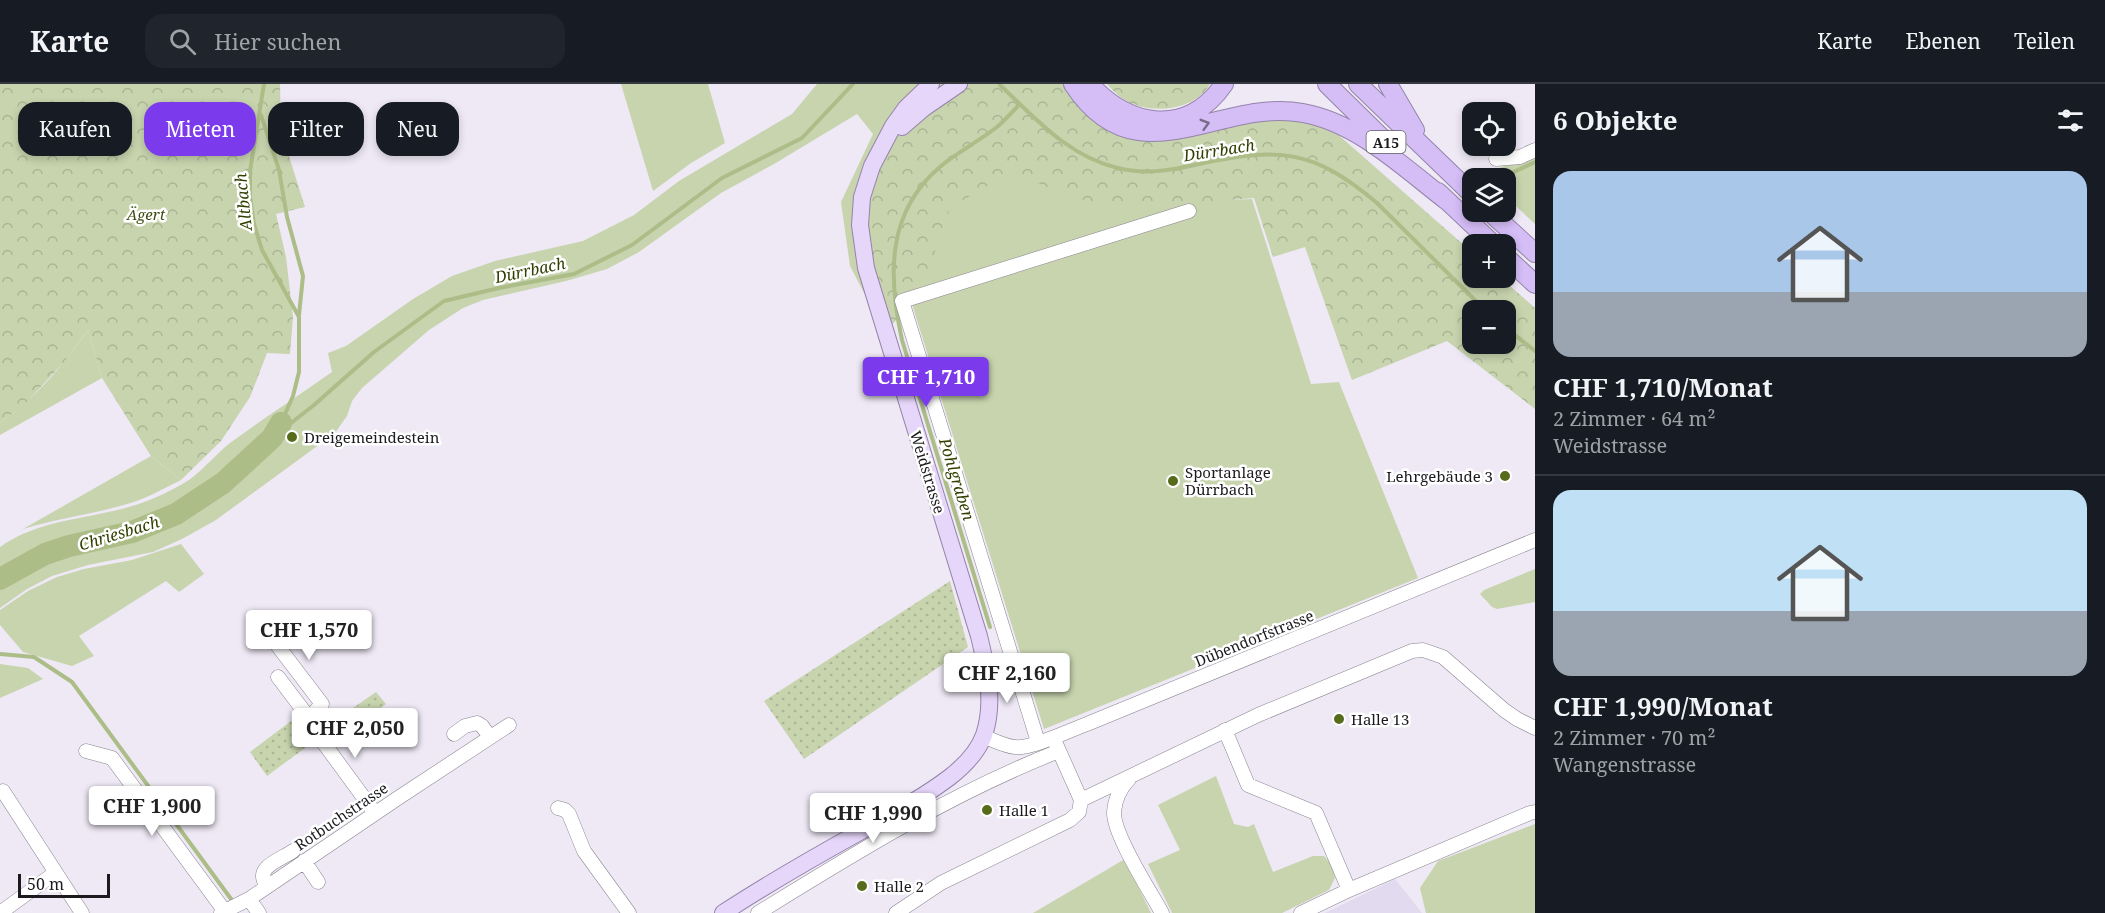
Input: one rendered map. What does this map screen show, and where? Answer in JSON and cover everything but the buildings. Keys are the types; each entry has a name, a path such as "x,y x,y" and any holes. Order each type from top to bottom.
{"highway":[{"path":"1073,84 1086,101 1107,118 1122,126 1144,132 1173,132 1265,110 1291,111 1318,117 1343,127 1367,141 1446,200"},
{"path":"1090,84 1103,99 1121,111 1139,118 1158,120 1182,116 1197,110 1209,102 1224,84"},
{"name":"A15","path":"1327,84 1482,234"},
{"name":"A15","path":"1358,84 1462,185"},
{"path":"1389,84 1430,155"},
{"path":"1501,222 1535,253"},
{"path":"1516,266 1535,284"}],"main road":[{"name":"Weidstrasse","path":"723,913 951,777 974,755 983,736 990,707 990,692 979,636 866,268 860,225 862,197 872,166 893,126 906,108 931,84"},
{"name":"Weidstrasse","path":"886,142 924,108 959,84"}],"street":[{"path":"1496,159 1520,157 1535,150"},
{"path":"1038,742 902,301 1189,211"},
{"name":"Dübendorfstrasse","path":"983,736 1007,746 1017,747 1053,737 1535,540"},
{"path":"271,637 322,704 309,718"},
{"path":"1081,800 1225,730 1405,654 1423,650 1443,657 1504,710 1517,720 1535,728"},
{"path":"278,677 375,813"},
{"path":"454,734 465,726 477,723 483,726 490,737"},
{"name":"Rotbuchstrasse","path":"226,911 375,813 400,800 509,725"},
{"path":"1225,730 1248,784 1316,813 1349,890"},
{"path":"896,913 941,883 1070,820 1079,812 1081,800 1053,737"},
{"path":"86,751 112,758 194,879 226,911"},
{"path":"758,913 920,816 1028,763 1059,751"},
{"path":"1141,770 1125,783 1117,797 1114,813 1117,829 1162,913"},
{"path":"3,791 54,873 61,895 82,913"},
{"path":"558,808 565,810 568,814 584,851 629,913"},
{"path":"1301,913 1349,890 1535,812"},
{"path":"267,886 262,874 265,868 293,851"},
{"path":"304,861 318,882"},
{"path":"0,913 54,873"},
{"path":"246,900 259,913"}],"shaded area":[{"path":"1395,879 1422,913 1325,913"}],"green space":[{"name":"Ägert","path":"0,84 280,84 280,102 268,102 268,156 289,156 305,207 276,214 286,257 293,317 290,354 267,353 250,397 221,441 181,480 151,456 102,378 88,330 64,362 24,405 0,423"},
{"path":"621,84 708,84 725,143 691,163 653,191"},
{"path":"817,84 959,84 885,333 850,266 841,202 873,134 857,114 721,193 639,252 607,269 483,300 463,308 429,330 362,388 352,401 347,416 335,433 216,520 153,552 88,565 52,576 27,589 0,608 0,547 17,537 55,523 133,506 157,497 189,480 230,443 332,372 328,353 346,346 413,299 452,276 495,261 583,241 634,215 679,181 792,114"},
{"path":"959,84 1073,84 1086,101 1211,122 1318,117 1462,243 1462,288 1512,288 1535,308 1535,409 1464,354 1516,354 1516,300 1462,300 1462,353 1447,341 1352,380 1305,247 1273,257 1254,198 1118,209 1070,196 1022,177 991,184 951,207 940,232 927,284 885,333 860,225 886,142"},
{"path":"1107,84 1210,84 1204,92 1186,104 1153,109 1129,102 1118,96"},
{"path":"1535,152 1535,224 1516,206 1516,168 1499,168"},
{"name":"Sportanlage Dürrbach","path":"1025,174 1125,204 1252,199 1311,384 1339,382 1418,578 1044,729 912,304 933,232 951,206 991,182"},
{"path":"88,330 102,378 0,435 0,423 26,403 48,380"},
{"path":"151,456 181,480 128,504 23,529"},
{"path":"181,544 204,574 179,592 166,581 79,636 94,656 72,666 23,652 0,625 0,610 28,591 57,577 84,569 132,560"},
{"path":"1535,569 1535,602 1497,609 1492,607 1480,594 1484,590"},
{"path":"950,581 968,647 804,759 764,701"},
{"path":"0,664 28,668 43,679 0,698"},
{"path":"376,692 386,704 363,721 353,708"},
{"path":"295,718 313,742 267,776 250,752"},
{"path":"1216,776 1234,824 1248,827 1254,824 1273,872 1313,856 1324,856 1332,865 1335,878 1329,890 1282,913 1172,913 1148,864 1180,850 1158,805"},
{"path":"1535,824 1535,913 1426,913 1420,888 1438,861"},
{"path":"1125,859 1151,913 1033,913"}],"waterway":[{"name":"Altbach","path":"264,84 250,171 250,197 254,224 262,250 299,317 299,372 293,396 281,423"},
{"name":"Dürrbach","path":"272,438 314,405 374,352 444,301 574,274 632,245 722,178 802,138 853,84"},
{"name":"Dürrbach","path":"1000,85 1068,146 1100,163 1118,168 1159,171 1252,155 1294,157 1314,162 1354,185 1377,203 1475,300"},
{"name":"Pohlgraben","path":"990,627 902,340 894,292 894,269 901,224 923,184 941,166 997,127 1020,104"},
{"name":"Altbach","path":"261,115 279,170 287,217 303,276 299,315"},
{"path":"1516,171 1535,162"},
{"name":"Dürrbach","path":"1516,336 1535,351"},
{"name":"Chriesbach","path":"0,579 45,554 69,546 132,532 176,514 223,483 272,438 281,423"},
{"path":"0,654 34,657 72,682 234,903"}],"place":[{"name":"Dreigemeindestein","path":"292,437"},
{"name":"Lehrgebäude 3","path":"1505,476"},
{"name":"Sportanlage Dürrbach","path":"1173,481"},
{"name":"Halle 13","path":"1339,719"},
{"name":"Halle 1","path":"987,810"},
{"name":"Halle 2","path":"862,886"}]}
